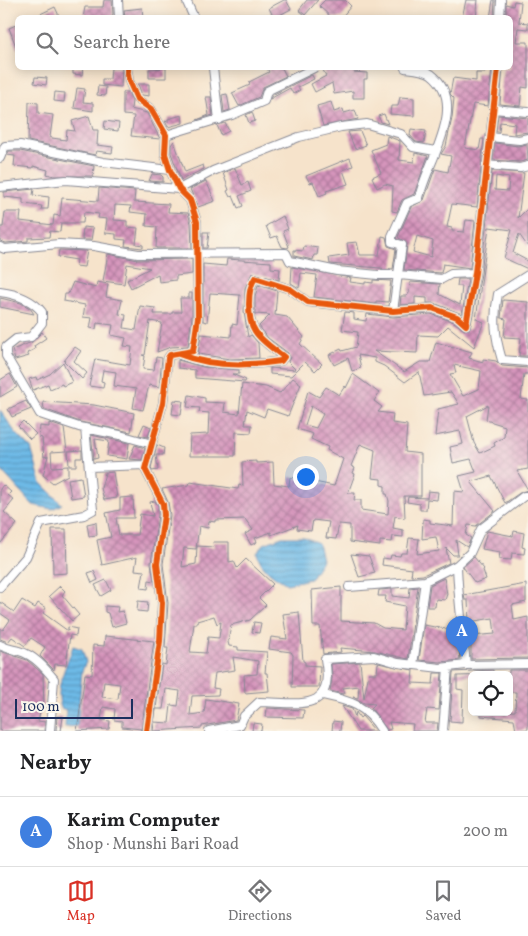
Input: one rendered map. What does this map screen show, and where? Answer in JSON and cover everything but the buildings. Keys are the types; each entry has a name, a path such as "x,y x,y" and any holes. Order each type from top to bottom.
{"street":[{"path":"118,0 119,15"},
{"path":"186,0 193,15"},
{"path":"500,15 501,0"},
{"path":"127,70 129,82 137,98 151,109 166,135 165,154 170,170 179,189 190,200 197,222 198,317 193,351 170,355 168,358 163,403 145,469 163,504 164,515 157,564 162,603 160,641 147,731"},
{"path":"213,70 219,120"},
{"path":"166,135 219,120 264,101 267,91 310,70"},
{"path":"393,311 402,245 392,242 392,236 407,203 419,198 423,179 444,130 449,101 443,87 430,73 415,70"},
{"path":"179,354 199,362 259,364 281,362 284,357 254,331 250,311 251,284 256,278 290,289 308,302 393,311 432,308 457,317 466,325 474,273 498,70"},
{"path":"493,109 528,112"},
{"path":"0,186 66,180 179,189 212,171 299,137 341,127 368,124 400,134 413,147 435,152"},
{"path":"490,137 519,140 528,138"},
{"path":"0,158 5,146 20,145 103,162 170,170"},
{"path":"486,165 520,168 528,166"},
{"path":"0,247 4,249 59,244 94,246 138,254 286,254 290,261 337,271 378,276 399,274 442,279 451,274 474,273"},
{"path":"528,275 498,294 494,312 496,338 502,360 528,362"},
{"path":"0,292 14,294 30,301 42,312 42,324 32,337 16,339 6,347 6,356 40,414 85,428 152,444"},
{"path":"0,587 26,557 42,523 84,515 93,510 85,428"},
{"path":"89,468 146,465"},
{"path":"349,586 425,581 457,565 470,553 481,528 524,496 528,496"},
{"path":"457,565 458,603 463,627 466,664"},
{"path":"414,665 425,581"},
{"path":"0,645 7,650 21,651 40,663 54,679 50,731"},
{"path":"209,731 240,725 244,716 259,702 307,704 322,695 326,690 325,659 374,656 414,665 528,664"},
{"path":"443,731 448,666"},
{"path":"322,695 360,707 372,715 382,731"}],"water":[{"path":"0,410 15,432 31,448 41,483 62,504 52,509 33,505 0,469"},
{"path":"282,537 304,537 318,543 322,560 310,579 287,584 269,572 259,559 257,553 264,544"},
{"path":"73,646 82,649 86,662 82,671 77,726 65,727 66,710 61,708 59,692 62,676"}],"cycle path":[{"path":"127,70 129,81 137,99 151,109 166,135 165,154 170,170 179,189 190,200 197,222 198,317 193,351 170,355 168,358 163,403 145,469 163,504 164,515 157,564 162,603 160,641 147,731"},
{"path":"179,354 204,361 230,364 256,364 281,361 284,357 268,345 252,326 249,312 249,296 255,278 290,289 308,302 393,311 432,308 457,317 466,325 475,273 498,70"}],"place":[{"name":"Karim Computer","path":"462,657"}]}
